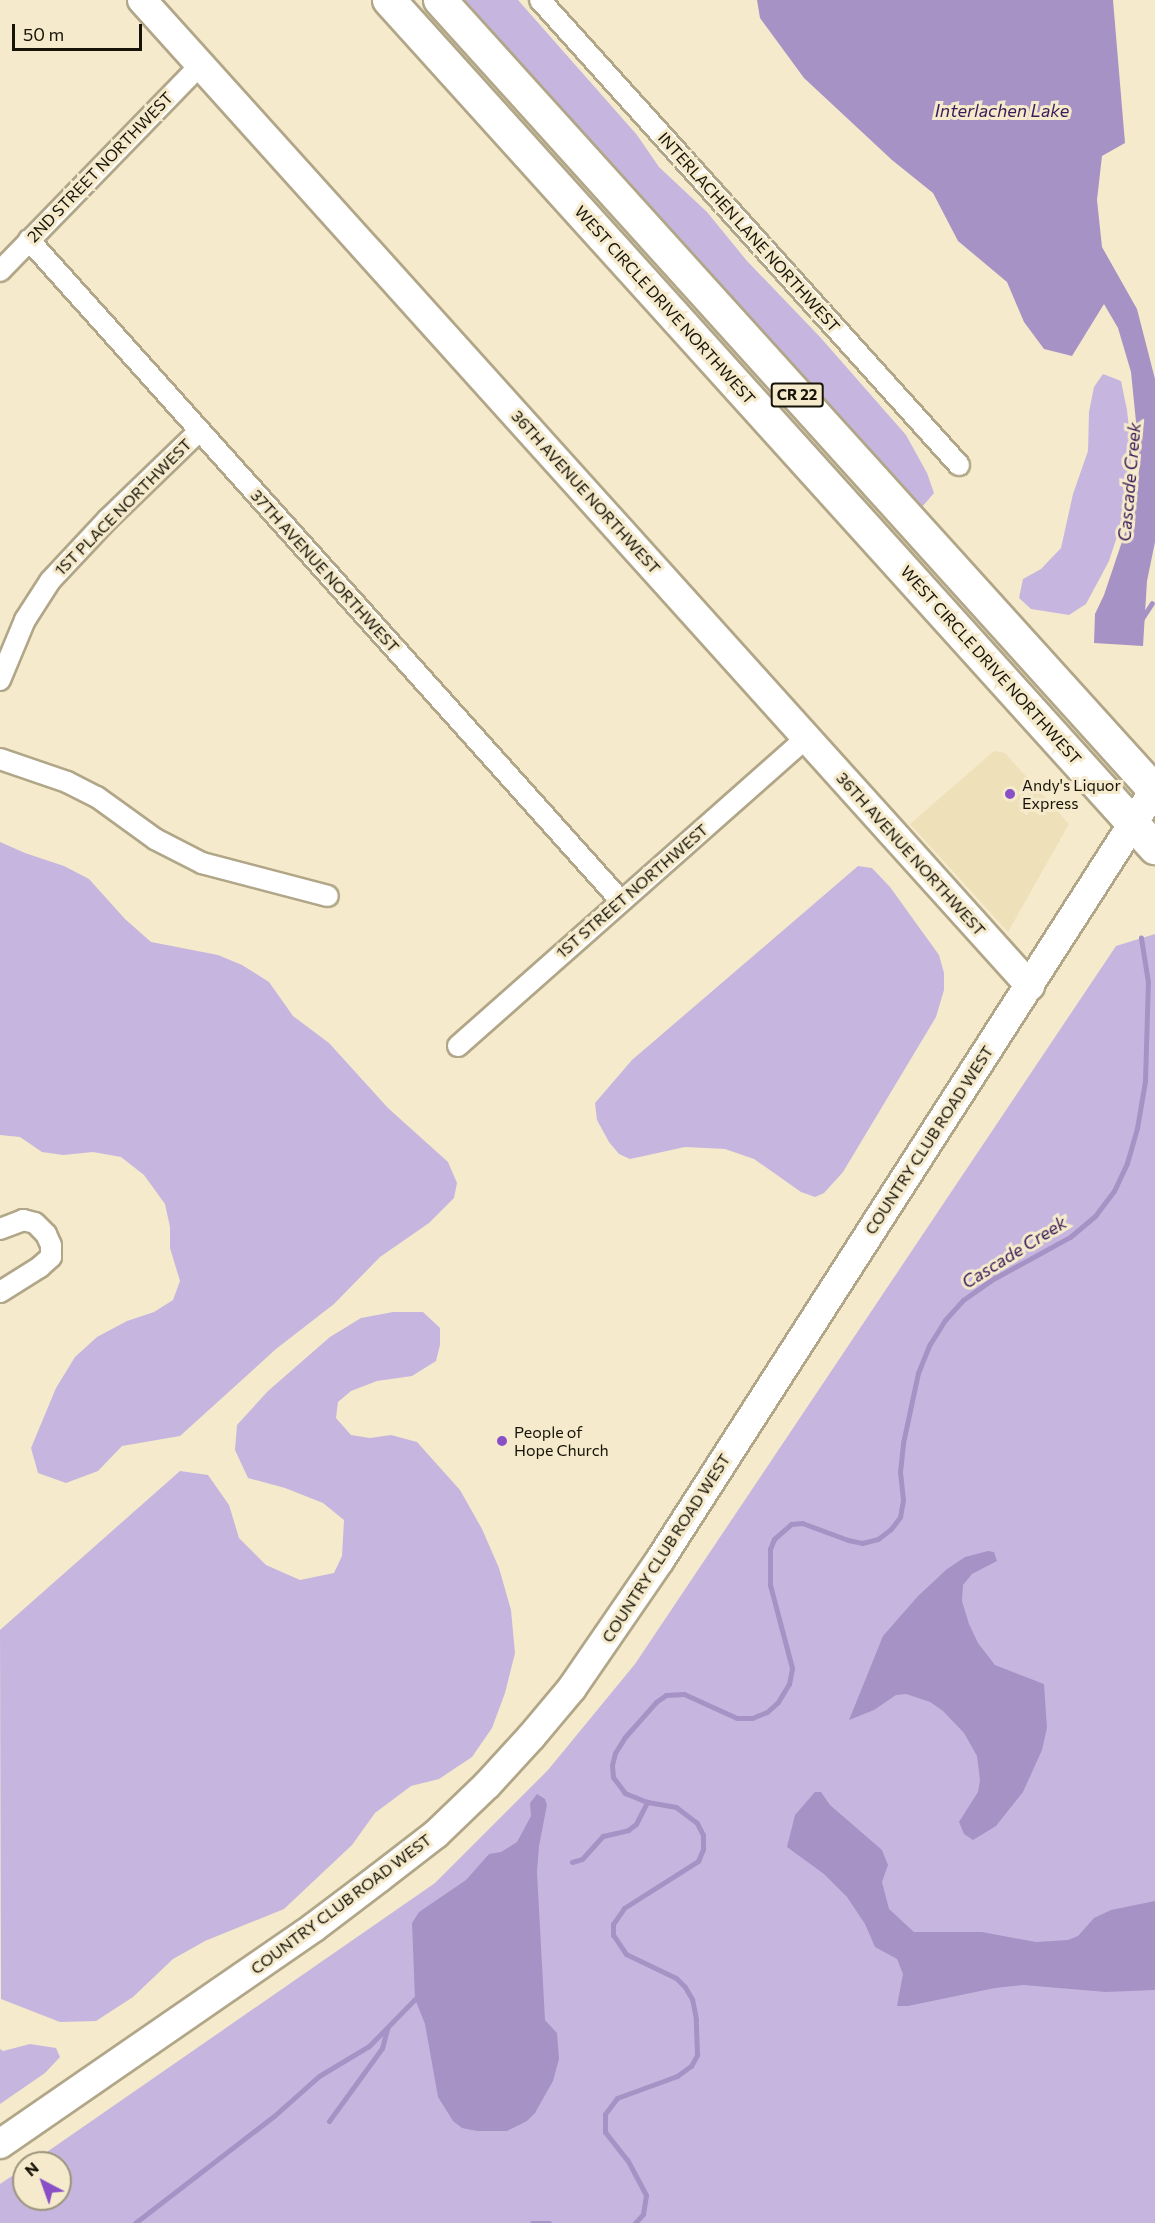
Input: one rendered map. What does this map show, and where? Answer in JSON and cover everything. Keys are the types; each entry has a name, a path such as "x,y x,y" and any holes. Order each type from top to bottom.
{"main road":[{"name":"36TH AVENUE NORTHWEST","path":"142,0 1030,986"},
{"name":"WEST CIRCLE DRIVE NORTHWEST","path":"390,0 1134,822"},
{"name":"CR 22","path":"440,0 1155,790"},
{"name":"COUNTRY CLUB ROAD WEST","path":"0,2144 313,1928 380,1878 453,1818 531,1737 572,1688 660,1560 1155,790"},
{"name":"CR 22","path":"1134,822 1155,848"}],"street":[{"name":"INTERLACHEN LANE NORTHWEST","path":"540,0 959,465"},
{"name":"2ND STREET NORTHWEST","path":"0,271 201,64"},
{"name":"37TH AVENUE NORTHWEST","path":"29,240 621,901"},
{"name":"1ST PLACE NORTHWEST","path":"0,680 25,620 50,581 108,519 200,430"},
{"name":"1ST STREET NORTHWEST","path":"458,1046 807,737"},
{"path":"0,759 67,782 97,797 155,839 202,863 328,896"},
{"path":"0,1229 23,1220 35,1223 46,1234 51,1245 51,1257 40,1267 0,1292"}],"shaded area":[{"path":"464,0 518,0 637,135 659,167 707,212 747,261 820,337 906,435 927,473 934,493 922,507 906,509 466,19"},
{"path":"1103,374 1121,381 1131,446 1130,497 1109,561 1086,604 1069,615 1031,609 1019,598 1023,579 1041,569 1061,548 1073,494 1088,451 1089,412 1094,387"},
{"path":"994,751 1005,753 1069,824 1008,932 910,824"},
{"path":"0,842 64,866 89,879 125,919 151,942 218,955 242,965 269,982 293,1016 329,1043 388,1108 448,1162 457,1183 454,1198 429,1223 380,1257 334,1304 276,1349 180,1436 122,1446 98,1471 66,1483 38,1473 31,1448 56,1388 75,1357 97,1337 127,1321 154,1312 173,1300 180,1281 170,1248 170,1227 165,1204 144,1175 121,1157 93,1152 63,1155 42,1152 20,1137 0,1135"},
{"path":"858,866 872,868 890,887 939,955 944,973 944,990 936,1017 843,1172 824,1193 815,1197 801,1192 754,1159 725,1149 685,1147 630,1159 619,1154 609,1142 597,1120 595,1103 632,1060"},
{"path":"1155,934 1155,2223 0,2223 0,2184 12,2176 12,2211 72,2211 72,2151 48,2151 435,1883 548,1770 635,1664 1116,946"},
{"path":"393,1312 423,1312 440,1328 440,1345 436,1361 412,1376 377,1381 351,1391 338,1402 336,1418 351,1435 370,1438 391,1435 417,1442 460,1490 482,1529 499,1568 511,1610 515,1653 505,1693 492,1728 472,1757 439,1779 411,1786 375,1813 352,1845 284,1909 205,1941 173,1959 133,1997 96,2021 60,2022 1,1999 0,1630 180,1471 208,1475 229,1505 239,1538 266,1565 300,1580 334,1573 342,1556 344,1520 323,1503 285,1488 248,1478 235,1450 237,1425 268,1391 330,1337 361,1318"},
{"path":"30,2044 56,2048 60,2057 45,2073 0,2104 0,2049 3,2051"}],"water":[{"name":"Interlachen Lake","path":"757,0 1113,0 1125,143 1102,156 1097,200 1102,247 1137,309 1155,379 1155,542 1147,581 1143,646 1094,643 1095,614 1104,595 1135,503 1140,462 1131,372 1118,328 1104,304 1072,356 1044,349 1024,322 1007,282 958,241 933,193 892,160 804,78 760,18"},
{"path":"988,1551 994,1552 997,1561 972,1574 963,1585 962,1601 969,1624 978,1643 995,1665 1044,1684 1047,1728 1042,1750 1023,1792 996,1826 973,1840 964,1834 959,1822 978,1792 980,1780 977,1756 964,1733 943,1711 930,1702 906,1694 896,1695 874,1710 849,1720 883,1636 918,1596 947,1569 965,1557"},
{"path":"815,1792 821,1792 830,1805 882,1850 888,1865 882,1882 889,1909 914,1932 982,1932 1036,1942 1068,1940 1078,1936 1094,1918 1111,1910 1155,1901 1155,1990 1106,1992 1023,1985 995,1988 908,2006 897,2006 903,1974 897,1959 875,1947 865,1924 847,1897 824,1874 787,1847 795,1815"},
{"path":"537,1794 545,1799 547,1805 539,1846 537,1872 545,2020 557,2033 559,2059 553,2081 535,2113 527,2121 507,2131 477,2131 462,2128 453,2121 438,2097 425,2024 415,1999 412,1923 419,1912 466,1880 489,1854 501,1852 517,1842 531,1816 530,1803"}],"waterway":[{"path":"1141,620 1152,603"},
{"name":"Cascade Creek","path":"635,2223 643,2214 646,2195 627,2160 605,2132 605,2114 617,2098 677,2076 691,2066 697,2055 696,2019 692,1999 685,1987 676,1978 626,1954 613,1935 613,1924 624,1908 698,1861 703,1849 703,1835 697,1823 676,1807 647,1802 625,1793 613,1777 612,1765 615,1753 625,1737 656,1702 666,1695 684,1694 737,1718 752,1718 767,1712 778,1702 789,1684 792,1668 770,1585 770,1549 774,1539 791,1524 802,1523 862,1543 878,1539 891,1529 900,1517 903,1500 900,1472 903,1443 918,1373 930,1344 945,1320 963,1300 995,1278 1070,1237 1095,1216 1114,1191 1127,1163 1137,1128 1145,1081 1148,982 1141,938"},
{"path":"572,1862 582,1859 603,1836 628,1830 636,1824 647,1802"},
{"path":"135,2223 274,2116 319,2076 369,2046 415,1999"},
{"path":"329,2121 382,2048 387,2029"},
{"name":"Cascade Creek","path":"532,2223 549,2223"}],"place":[{"name":"Andy's Liquor Express","path":"1010,794"},
{"name":"People of Hope Church","path":"502,1441"}]}
